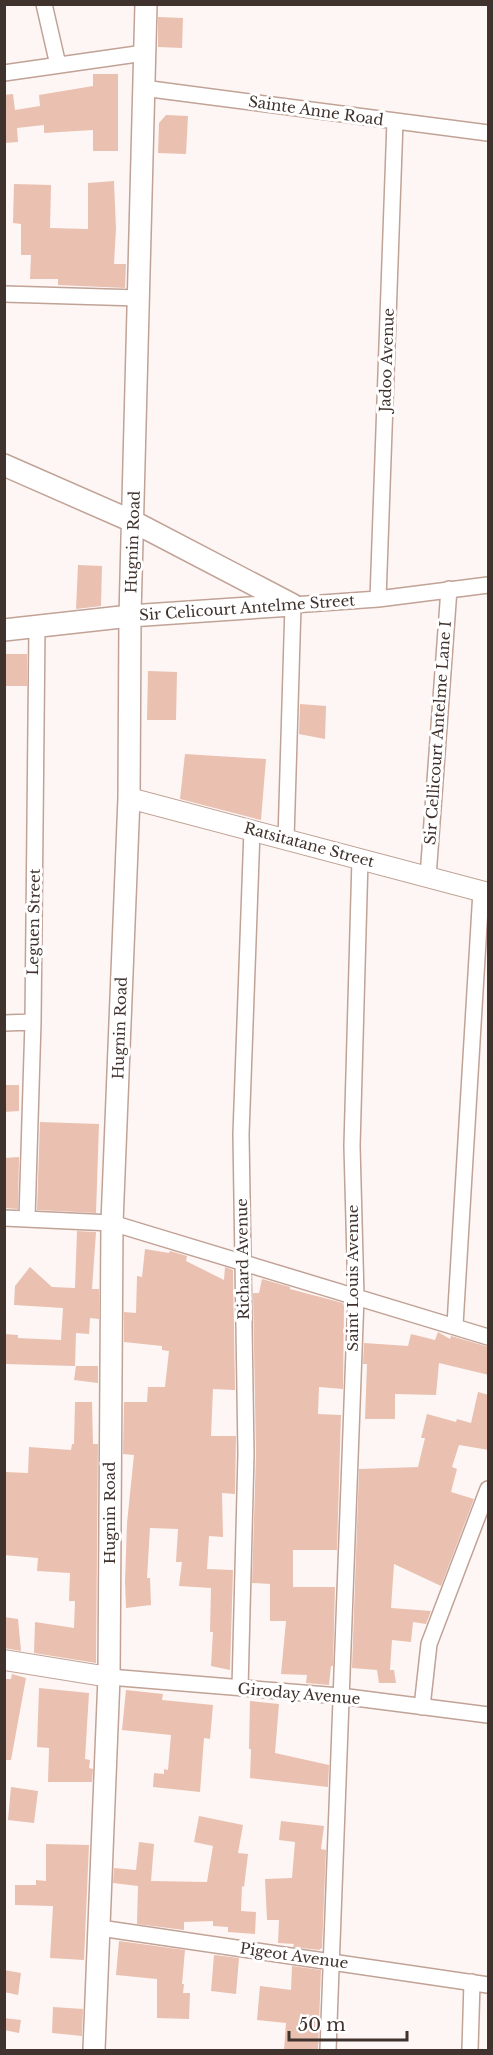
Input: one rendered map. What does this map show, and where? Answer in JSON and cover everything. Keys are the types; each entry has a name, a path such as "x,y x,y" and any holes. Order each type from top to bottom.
{"main road":[{"name":"Hugnin Road","path":"94,2050 109,1677 112,1223 129,798 130,616 146,4"},
{"path":"4,465 134,522 293,605"},
{"name":"Sir Celicourt Antelme Street","path":"4,630 130,616 293,605"}],"street":[{"path":"44,4 58,65"},
{"path":"4,74 144,53"},
{"name":"Sainte Anne Road","path":"143,88 489,133"},
{"name":"Jadoo Avenue","path":"378,599 395,121"},
{"path":"4,294 139,298"},
{"name":"Sir Celicourt Antelme Street","path":"293,605 378,599 489,585"},
{"name":"Sir Cellicourt Antelme Lane I","path":"428,877 448,589"},
{"path":"286,839 293,605"},
{"name":"Leguen Street","path":"27,1218 33,1022 37,626"},
{"name":"Ratsitatane Street","path":"129,798 485,892"},
{"name":"Richard Avenue","path":"240,1688 246,1454 241,1134 252,830"},
{"name":"Saint Louis Avenue","path":"328,2050 356,1297 352,1146 360,859"},
{"path":"455,1325 485,892"},
{"path":"4,1023 33,1022"},
{"path":"4,1218 112,1223 489,1337"},
{"path":"422,1707 429,1644 489,1489"},
{"path":"4,1660 109,1677"},
{"name":"Giroday Avenue","path":"109,1677 340,1696 489,1715"},
{"name":"Pigeot Avenue","path":"100,1928 489,1985"},
{"path":"470,2050 472,1982"}],"building":[{"path":"158,17 183,18 182,48 158,47"},
{"path":"93,74 118,74 118,151 93,151 93,130 44,133 44,125 17,128 18,142 4,143 4,95 13,94 15,110 40,106 39,95 93,86"},
{"path":"166,115 188,116 186,154 158,153 159,123"},
{"path":"114,181 116,229 114,264 126,264 125,288 58,285 58,279 30,279 31,255 21,255 21,224 13,223 14,184 51,185 50,228 88,229 88,183"},
{"path":"78,565 102,566 101,606 76,609"},
{"path":"4,654 27,654 27,686 4,686"},
{"path":"148,671 177,672 176,720 147,720"},
{"path":"300,704 326,706 325,739 299,734"},
{"path":"185,754 266,759 261,820 180,799"},
{"path":"4,1085 19,1085 19,1111 4,1112"},
{"path":"40,1122 99,1124 96,1213 37,1210"},
{"path":"19,1157 18,1209 4,1208 4,1158"},
{"path":"77,1231 96,1232 92,1289 99,1289 99,1319 90,1318 89,1334 76,1333 75,1366 4,1364 4,1334 18,1335 18,1338 61,1340 63,1308 14,1305 15,1286 30,1267 52,1287 75,1288"},
{"path":"145,1249 169,1253 170,1251 187,1256 186,1261 224,1280 225,1267 233,1270 235,1390 213,1389 211,1436 236,1436 235,1494 222,1493 223,1537 209,1536 207,1569 233,1570 230,1670 211,1666 213,1632 210,1632 211,1588 179,1586 182,1562 176,1562 178,1529 150,1528 147,1578 150,1578 151,1605 126,1608 127,1523 134,1455 123,1454 124,1402 147,1402 148,1387 165,1387 169,1351 162,1350 162,1346 124,1342 124,1312 136,1313 137,1276 142,1277"},
{"path":"262,1279 343,1303 344,1306 343,1389 319,1387 318,1414 341,1415 337,1550 293,1550 293,1587 335,1587 333,1666 331,1666 329,1685 306,1683 307,1675 281,1674 286,1621 270,1621 270,1584 252,1583 256,1454 253,1293 259,1293"},
{"path":"438,1332 450,1339 451,1336 489,1347 489,1375 439,1363 436,1395 395,1394 395,1419 365,1419 367,1364 363,1364 364,1343 408,1346 411,1334 435,1340"},
{"path":"76,1366 98,1366 98,1383 74,1380"},
{"path":"478,1392 489,1395 489,1450 459,1445 452,1467 457,1469 451,1492 474,1499 441,1586 394,1564 391,1608 431,1611 426,1624 413,1622 411,1642 392,1640 390,1670 394,1670 396,1683 379,1683 377,1670 352,1668 359,1469 418,1467 425,1438 421,1438 427,1414 456,1422 457,1419 471,1423"},
{"path":"75,1402 92,1402 93,1444 98,1444 96,1663 34,1653 35,1622 74,1628 75,1601 69,1601 70,1573 37,1571 38,1558 4,1555 4,1472 28,1473 29,1447 71,1450 74,1444"},
{"path":"4,1617 18,1619 21,1651 4,1648"},
{"path":"12,1674 26,1678 11,1760 4,1760 4,1686 6,1679 11,1679"},
{"path":"39,1688 89,1693 85,1759 90,1760 89,1768 93,1769 92,1782 48,1782 49,1748 37,1747"},
{"path":"126,1690 163,1694 162,1700 213,1705 210,1739 204,1738 200,1792 153,1787 154,1773 164,1774 164,1769 168,1770 171,1735 122,1730"},
{"path":"250,1701 279,1704 275,1753 329,1765 328,1787 250,1778"},
{"path":"11,1787 38,1791 34,1823 8,1820"},
{"path":"199,1816 243,1825 238,1853 248,1854 244,1887 242,1886 241,1911 256,1912 255,1934 228,1932 228,1927 213,1926 213,1921 184,1922 184,1930 137,1924 138,1886 113,1883 114,1868 136,1870 139,1842 154,1844 151,1881 207,1882 213,1846 194,1842"},
{"path":"281,1821 324,1826 321,1849 326,1850 322,1948 319,1950 278,1943 279,1920 267,1920 265,1879 292,1878 295,1842 279,1840"},
{"path":"46,1844 89,1845 84,1960 50,1958 53,1906 15,1905 15,1885 36,1885 36,1880 46,1881"},
{"path":"119,1941 185,1950 182,1984 184,1984 183,1993 190,1993 189,2019 157,2018 157,1979 116,1975"},
{"path":"214,1955 239,1958 236,1994 211,1991"},
{"path":"292,1966 321,1970 318,2050 284,2050 286,2023 257,2020 260,1986 291,1990"},
{"path":"4,1970 21,1973 18,1995 4,1992"},
{"path":"53,2007 83,2009 82,2036 52,2033"},
{"path":"4,2018 21,2020 19,2033 4,2030"}]}
